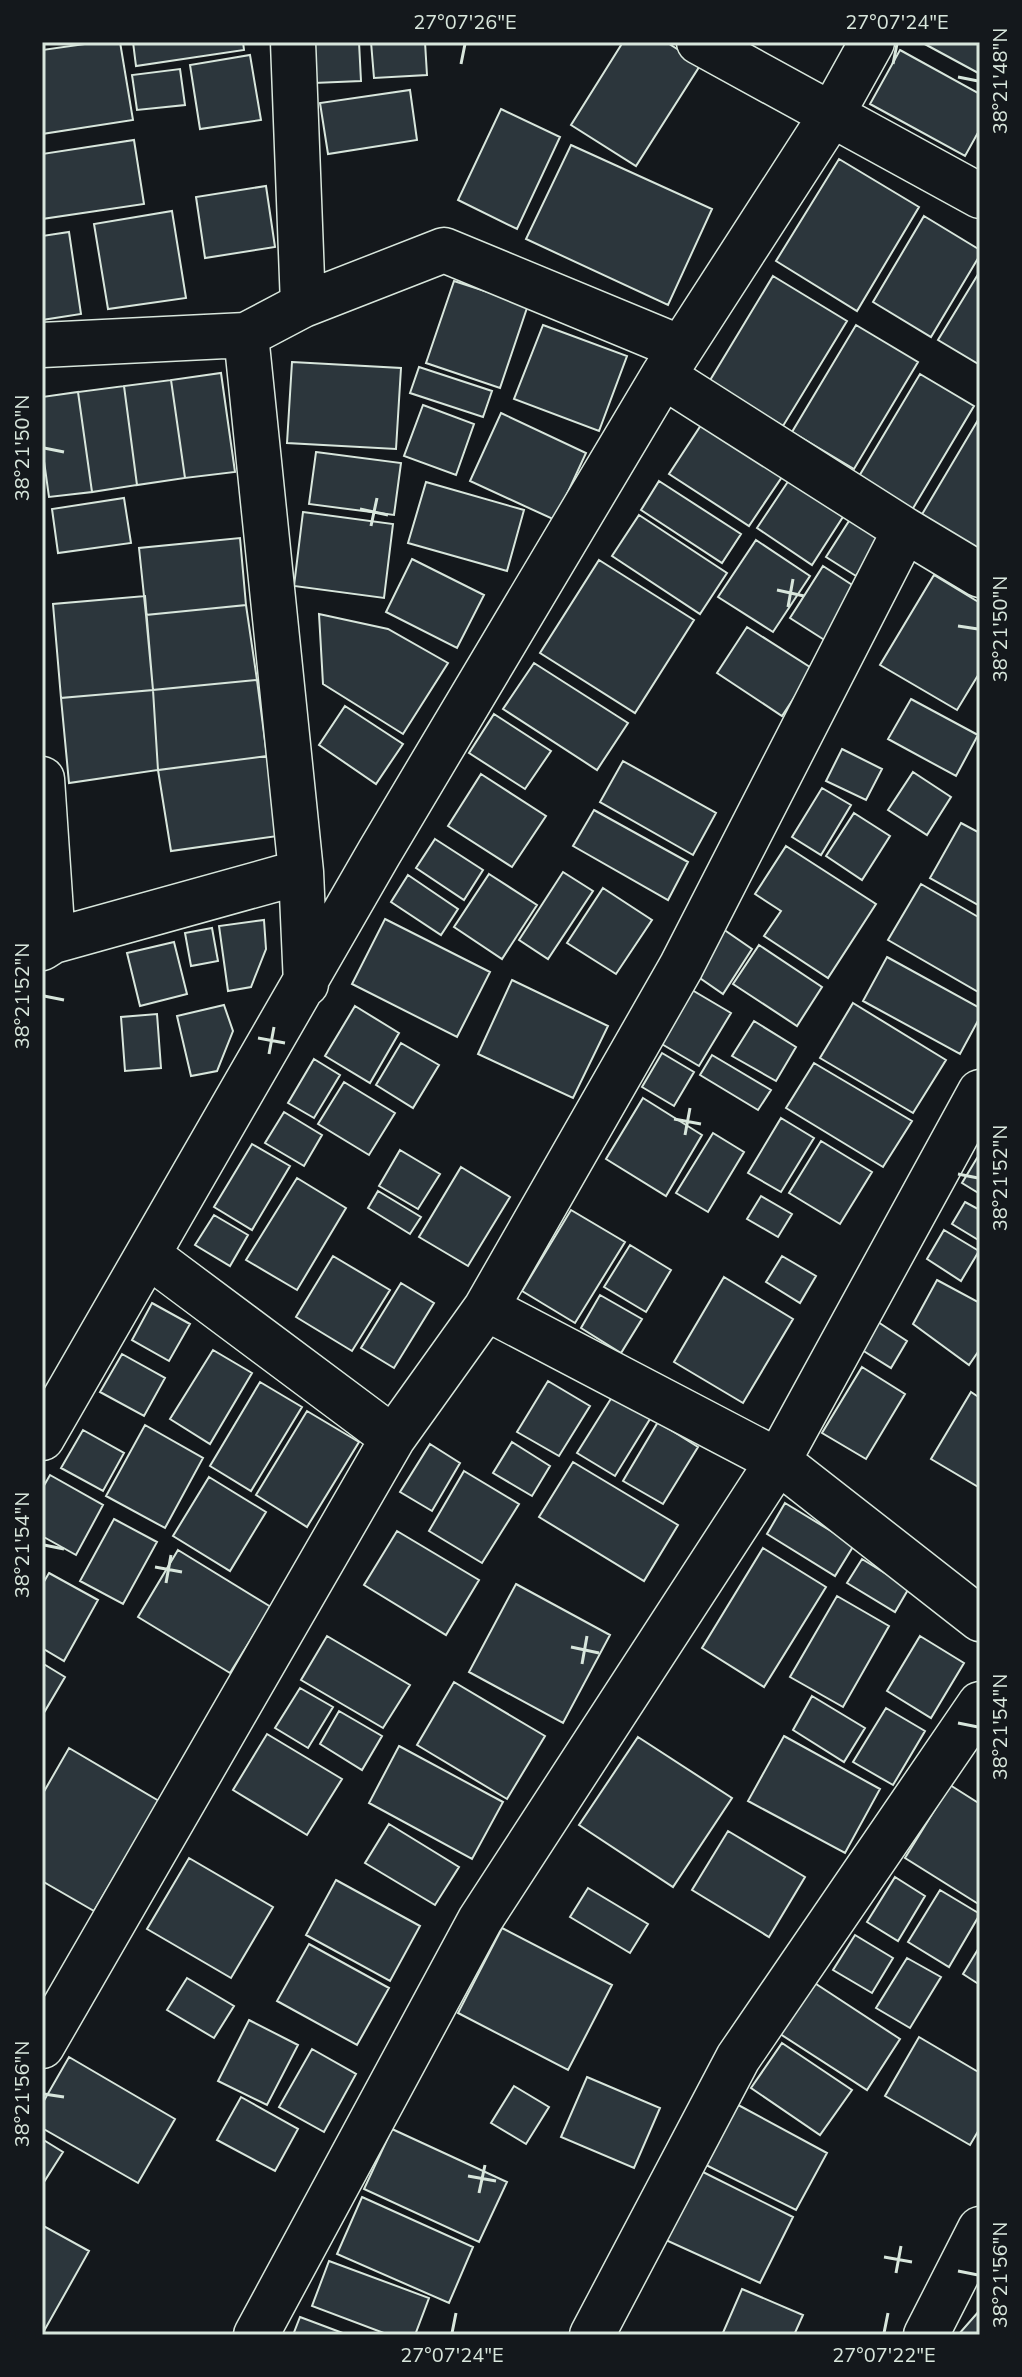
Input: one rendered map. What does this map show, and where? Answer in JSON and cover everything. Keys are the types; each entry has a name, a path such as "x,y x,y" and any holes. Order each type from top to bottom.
{"street":[{"path":"293,42 303,305"},
{"path":"699,42 980,196"},
{"path":"42,1438 379,853 672,362 832,114 872,42"},
{"path":"42,345 246,335 303,305 444,250 672,362 905,530 980,575"},
{"path":"246,335 301,872 306,984"},
{"path":"42,2046 393,1438 486,1308 681,967 905,530"},
{"path":"42,779 48,945 301,872"},
{"path":"256,2335 480,1920 778,1461 980,1092"},
{"path":"148,1255 393,1438"},
{"path":"486,1308 778,1461 980,1619"},
{"path":"592,2335 738,2058 980,1704"},
{"path":"926,2335 980,2229"}],"building":[{"path":"120,42 133,120 42,134 42,50"},
{"path":"133,42 243,42 244,50 136,66"},
{"path":"312,42 359,42 361,81 314,83"},
{"path":"371,42 425,42 427,75 374,78"},
{"path":"623,42 666,42 701,64 636,166 571,125"},
{"path":"921,42 980,42 980,74"},
{"path":"900,50 980,94 980,129 965,156 870,104"},
{"path":"250,55 261,120 200,129 190,65"},
{"path":"180,69 185,105 137,110 132,75"},
{"path":"410,90 417,140 328,154 320,103"},
{"path":"501,109 560,137 517,229 458,200"},
{"path":"134,140 144,204 42,219 42,154"},
{"path":"571,145 712,209 668,305 526,239"},
{"path":"839,159 919,207 857,311 776,261"},
{"path":"266,186 275,247 205,258 196,197"},
{"path":"172,211 186,298 108,309 94,224"},
{"path":"924,216 980,250 980,255 931,337 873,302"},
{"path":"69,232 81,314 42,320 42,236"},
{"path":"980,271 980,365 938,340"},
{"path":"773,276 847,321 783,426 709,382"},
{"path":"454,281 528,305 500,388 426,363"},
{"path":"543,325 627,356 599,431 514,399"},
{"path":"856,325 918,362 854,469 792,432"},
{"path":"292,362 401,368 396,449 287,443"},
{"path":"419,367 492,391 483,417 410,393"},
{"path":"221,373 235,472 185,478 171,380"},
{"path":"920,374 974,406 912,510 858,478"},
{"path":"171,380 185,478 137,485 124,386"},
{"path":"124,386 137,485 92,492 78,392"},
{"path":"78,392 92,492 49,497 42,447 42,397"},
{"path":"423,405 474,424 456,475 404,456"},
{"path":"501,413 586,453 555,520 470,481"},
{"path":"707,416 788,468 749,526 669,474"},
{"path":"978,420 980,544 977,549 921,516"},
{"path":"316,452 401,463 394,515 309,504"},
{"path":"793,474 848,509 812,565 757,528"},
{"path":"659,481 741,534 722,563 641,510"},
{"path":"426,482 524,510 507,571 408,543"},
{"path":"124,498 131,543 58,553 52,509"},
{"path":"856,510 886,530 856,576 826,557"},
{"path":"303,512 393,524 384,598 294,586"},
{"path":"639,515 727,573 700,614 612,556"},
{"path":"240,538 246,605 146,615 139,548"},
{"path":"756,540 810,576 773,632 718,597"},
{"path":"412,559 484,595 457,648 386,612"},
{"path":"599,560 694,620 635,713 540,653"},
{"path":"823,566 860,590 826,641 790,618"},
{"path":"934,575 980,603 980,672 957,710 880,665"},
{"path":"145,596 153,690 61,698 53,604"},
{"path":"246,605 257,680 153,690 146,615"},
{"path":"319,614 388,629 448,663 403,734 323,684"},
{"path":"747,627 813,669 782,716 717,673"},
{"path":"534,663 628,723 597,770 503,709"},
{"path":"257,680 267,756 158,770 153,690"},
{"path":"153,690 158,770 69,783 61,698"},
{"path":"911,699 978,735 956,776 888,739"},
{"path":"345,706 403,744 376,784 319,745"},
{"path":"494,714 551,751 525,789 469,753"},
{"path":"842,749 882,769 866,800 826,781"},
{"path":"267,756 278,836 171,851 158,770"},
{"path":"623,761 716,813 693,855 600,802"},
{"path":"913,772 951,797 927,835 888,810"},
{"path":"481,774 546,816 512,867 448,826"},
{"path":"822,788 851,805 821,855 792,837"},
{"path":"594,810 688,862 668,900 573,846"},
{"path":"854,813 890,836 862,880 826,856"},
{"path":"961,823 980,833 980,906 930,878"},
{"path":"435,839 483,870 464,900 416,868"},
{"path":"786,846 876,904 828,978 764,936 781,911 755,894"},
{"path":"563,872 593,891 548,959 519,940"},
{"path":"489,874 537,905 502,959 454,927"},
{"path":"408,875 458,909 441,935 391,902"},
{"path":"921,884 980,918 980,993 888,940"},
{"path":"603,888 652,920 616,974 567,943"},
{"path":"385,919 490,972 457,1037 352,984"},
{"path":"264,920 266,949 251,987 228,991 219,926"},
{"path":"212,928 218,961 191,966 185,933"},
{"path":"723,929 752,949 723,994 694,974"},
{"path":"174,942 187,994 140,1006 127,953"},
{"path":"759,945 822,987 797,1026 733,984"},
{"path":"887,957 980,1008 980,1017 960,1054 863,1001"},
{"path":"512,980 608,1026 573,1098 478,1054"},
{"path":"692,990 731,1013 699,1066 660,1043"},
{"path":"853,1003 946,1060 913,1113 820,1058"},
{"path":"224,1005 233,1031 217,1071 191,1076 177,1016"},
{"path":"355,1006 399,1033 370,1083 325,1056"},
{"path":"157,1014 161,1068 125,1071 121,1017"},
{"path":"754,1021 796,1047 776,1081 732,1056"},
{"path":"401,1043 439,1065 413,1108 376,1085"},
{"path":"662,1053 694,1072 674,1106 642,1087"},
{"path":"712,1055 771,1090 758,1110 700,1075"},
{"path":"314,1059 340,1075 314,1118 288,1103"},
{"path":"814,1063 912,1121 883,1167 786,1108"},
{"path":"344,1082 395,1113 369,1155 318,1124"},
{"path":"643,1098 702,1135 666,1196 606,1159"},
{"path":"284,1112 322,1135 304,1166 265,1143"},
{"path":"781,1118 814,1138 781,1192 748,1173"},
{"path":"713,1133 744,1152 708,1212 676,1193"},
{"path":"821,1141 872,1172 840,1224 789,1193"},
{"path":"252,1144 290,1166 252,1230 214,1207"},
{"path":"400,1150 440,1174 418,1209 379,1186"},
{"path":"980,1153 980,1194 962,1183"},
{"path":"461,1167 510,1197 468,1266 419,1237"},
{"path":"297,1178 346,1208 297,1290 246,1260"},
{"path":"378,1191 421,1217 410,1234 368,1208"},
{"path":"761,1196 792,1214 778,1237 747,1219"},
{"path":"965,1202 980,1210 980,1241 952,1224"},
{"path":"571,1210 625,1242 575,1323 522,1291"},
{"path":"214,1215 248,1235 230,1266 195,1245"},
{"path":"944,1230 979,1251 961,1281 927,1259"},
{"path":"630,1245 671,1270 646,1312 604,1287"},
{"path":"333,1256 390,1290 352,1351 296,1317"},
{"path":"782,1256 816,1276 800,1303 766,1282"},
{"path":"724,1277 793,1319 743,1403 674,1362"},
{"path":"937,1280 980,1303 980,1349 969,1365 913,1324"},
{"path":"401,1283 434,1303 394,1368 361,1348"},
{"path":"600,1295 642,1319 621,1353 581,1328"},
{"path":"152,1303 190,1324 169,1361 132,1340"},
{"path":"878,1322 907,1341 891,1368 862,1350"},
{"path":"213,1350 252,1373 210,1444 170,1419"},
{"path":"122,1354 165,1378 144,1416 100,1392"},
{"path":"862,1367 905,1394 866,1459 822,1433"},
{"path":"548,1381 590,1406 559,1456 517,1432"},
{"path":"260,1382 302,1407 251,1491 210,1466"},
{"path":"971,1392 980,1398 980,1488 931,1459"},
{"path":"612,1397 650,1419 615,1476 577,1453"},
{"path":"307,1411 359,1442 307,1527 256,1495"},
{"path":"658,1422 698,1447 663,1504 623,1481"},
{"path":"145,1425 203,1458 165,1528 106,1496"},
{"path":"83,1430 124,1453 103,1491 61,1468"},
{"path":"512,1442 550,1466 532,1496 493,1473"},
{"path":"430,1444 460,1463 432,1511 400,1492"},
{"path":"573,1462 678,1525 644,1581 539,1517"},
{"path":"464,1471 519,1504 482,1563 429,1531"},
{"path":"50,1475 103,1505 76,1555 42,1536 42,1489"},
{"path":"209,1477 266,1512 230,1571 173,1536"},
{"path":"785,1503 854,1545 835,1576 767,1534"},
{"path":"114,1519 157,1542 123,1604 80,1581"},
{"path":"397,1531 479,1580 446,1635 364,1585"},
{"path":"763,1548 826,1587 764,1687 702,1648"},
{"path":"178,1550 271,1607 230,1673 138,1617"},
{"path":"862,1559 909,1588 895,1612 847,1583"},
{"path":"49,1573 98,1600 64,1661 42,1648 42,1585"},
{"path":"516,1584 610,1635 563,1723 469,1672"},
{"path":"837,1596 889,1626 843,1707 790,1677"},
{"path":"327,1636 410,1685 383,1728 301,1680"},
{"path":"920,1636 964,1663 931,1718 887,1691"},
{"path":"42,1663 65,1677 42,1716"},
{"path":"454,1682 545,1736 507,1799 417,1745"},
{"path":"300,1688 333,1707 308,1748 275,1728"},
{"path":"812,1696 865,1728 844,1762 793,1730"},
{"path":"886,1708 925,1731 893,1785 853,1762"},
{"path":"339,1711 382,1736 362,1770 320,1744"},
{"path":"267,1734 342,1779 307,1835 233,1790"},
{"path":"784,1736 880,1789 845,1853 748,1801"},
{"path":"638,1737 732,1798 673,1887 579,1825"},
{"path":"399,1746 503,1802 472,1859 369,1803"},
{"path":"69,1748 159,1801 94,1911 42,1881 42,1795"},
{"path":"950,1785 980,1804 980,1905 905,1858"},
{"path":"389,1824 459,1867 435,1905 365,1863"},
{"path":"728,1831 805,1877 769,1937 692,1890"},
{"path":"189,1858 273,1907 231,1978 147,1929"},
{"path":"895,1877 925,1896 898,1941 867,1922"},
{"path":"336,1880 420,1926 390,1981 306,1935"},
{"path":"588,1888 648,1924 630,1953 570,1917"},
{"path":"940,1890 980,1914 949,1967 908,1942"},
{"path":"502,1928 612,1985 568,2070 458,2013"},
{"path":"855,1935 893,1958 872,1993 833,1970"},
{"path":"309,1944 389,1988 357,2045 277,2001"},
{"path":"980,1946 980,1985 963,1974"},
{"path":"907,1958 941,1977 910,2028 876,2008"},
{"path":"187,1978 234,2006 214,2038 167,2010"},
{"path":"810,1980 900,2039 867,2090 777,2032"},
{"path":"249,2020 298,2045 267,2105 218,2081"},
{"path":"919,2037 980,2073 980,2128 970,2145 885,2096"},
{"path":"782,2043 852,2090 820,2135 751,2088"},
{"path":"312,2049 356,2074 324,2132 279,2107"},
{"path":"69,2057 175,2119 138,2183 42,2128 42,2104"},
{"path":"587,2077 660,2108 634,2168 561,2137"},
{"path":"514,2086 549,2107 526,2144 491,2123"},
{"path":"241,2097 298,2129 275,2171 217,2140"},
{"path":"729,2100 827,2153 796,2210 698,2161"},
{"path":"392,2129 507,2182 479,2242 364,2189"},
{"path":"42,2139 63,2152 44,2182 42,2181"},
{"path":"691,2166 793,2217 760,2283 657,2236"},
{"path":"362,2197 473,2247 449,2303 337,2254"},
{"path":"42,2225 89,2251 44,2331 42,2330"},
{"path":"329,2261 429,2298 415,2335 389,2335 312,2306"},
{"path":"742,2289 803,2315 794,2335 722,2335"},
{"path":"980,2310 980,2335 958,2335"},
{"path":"300,2317 348,2335 293,2335"}]}
